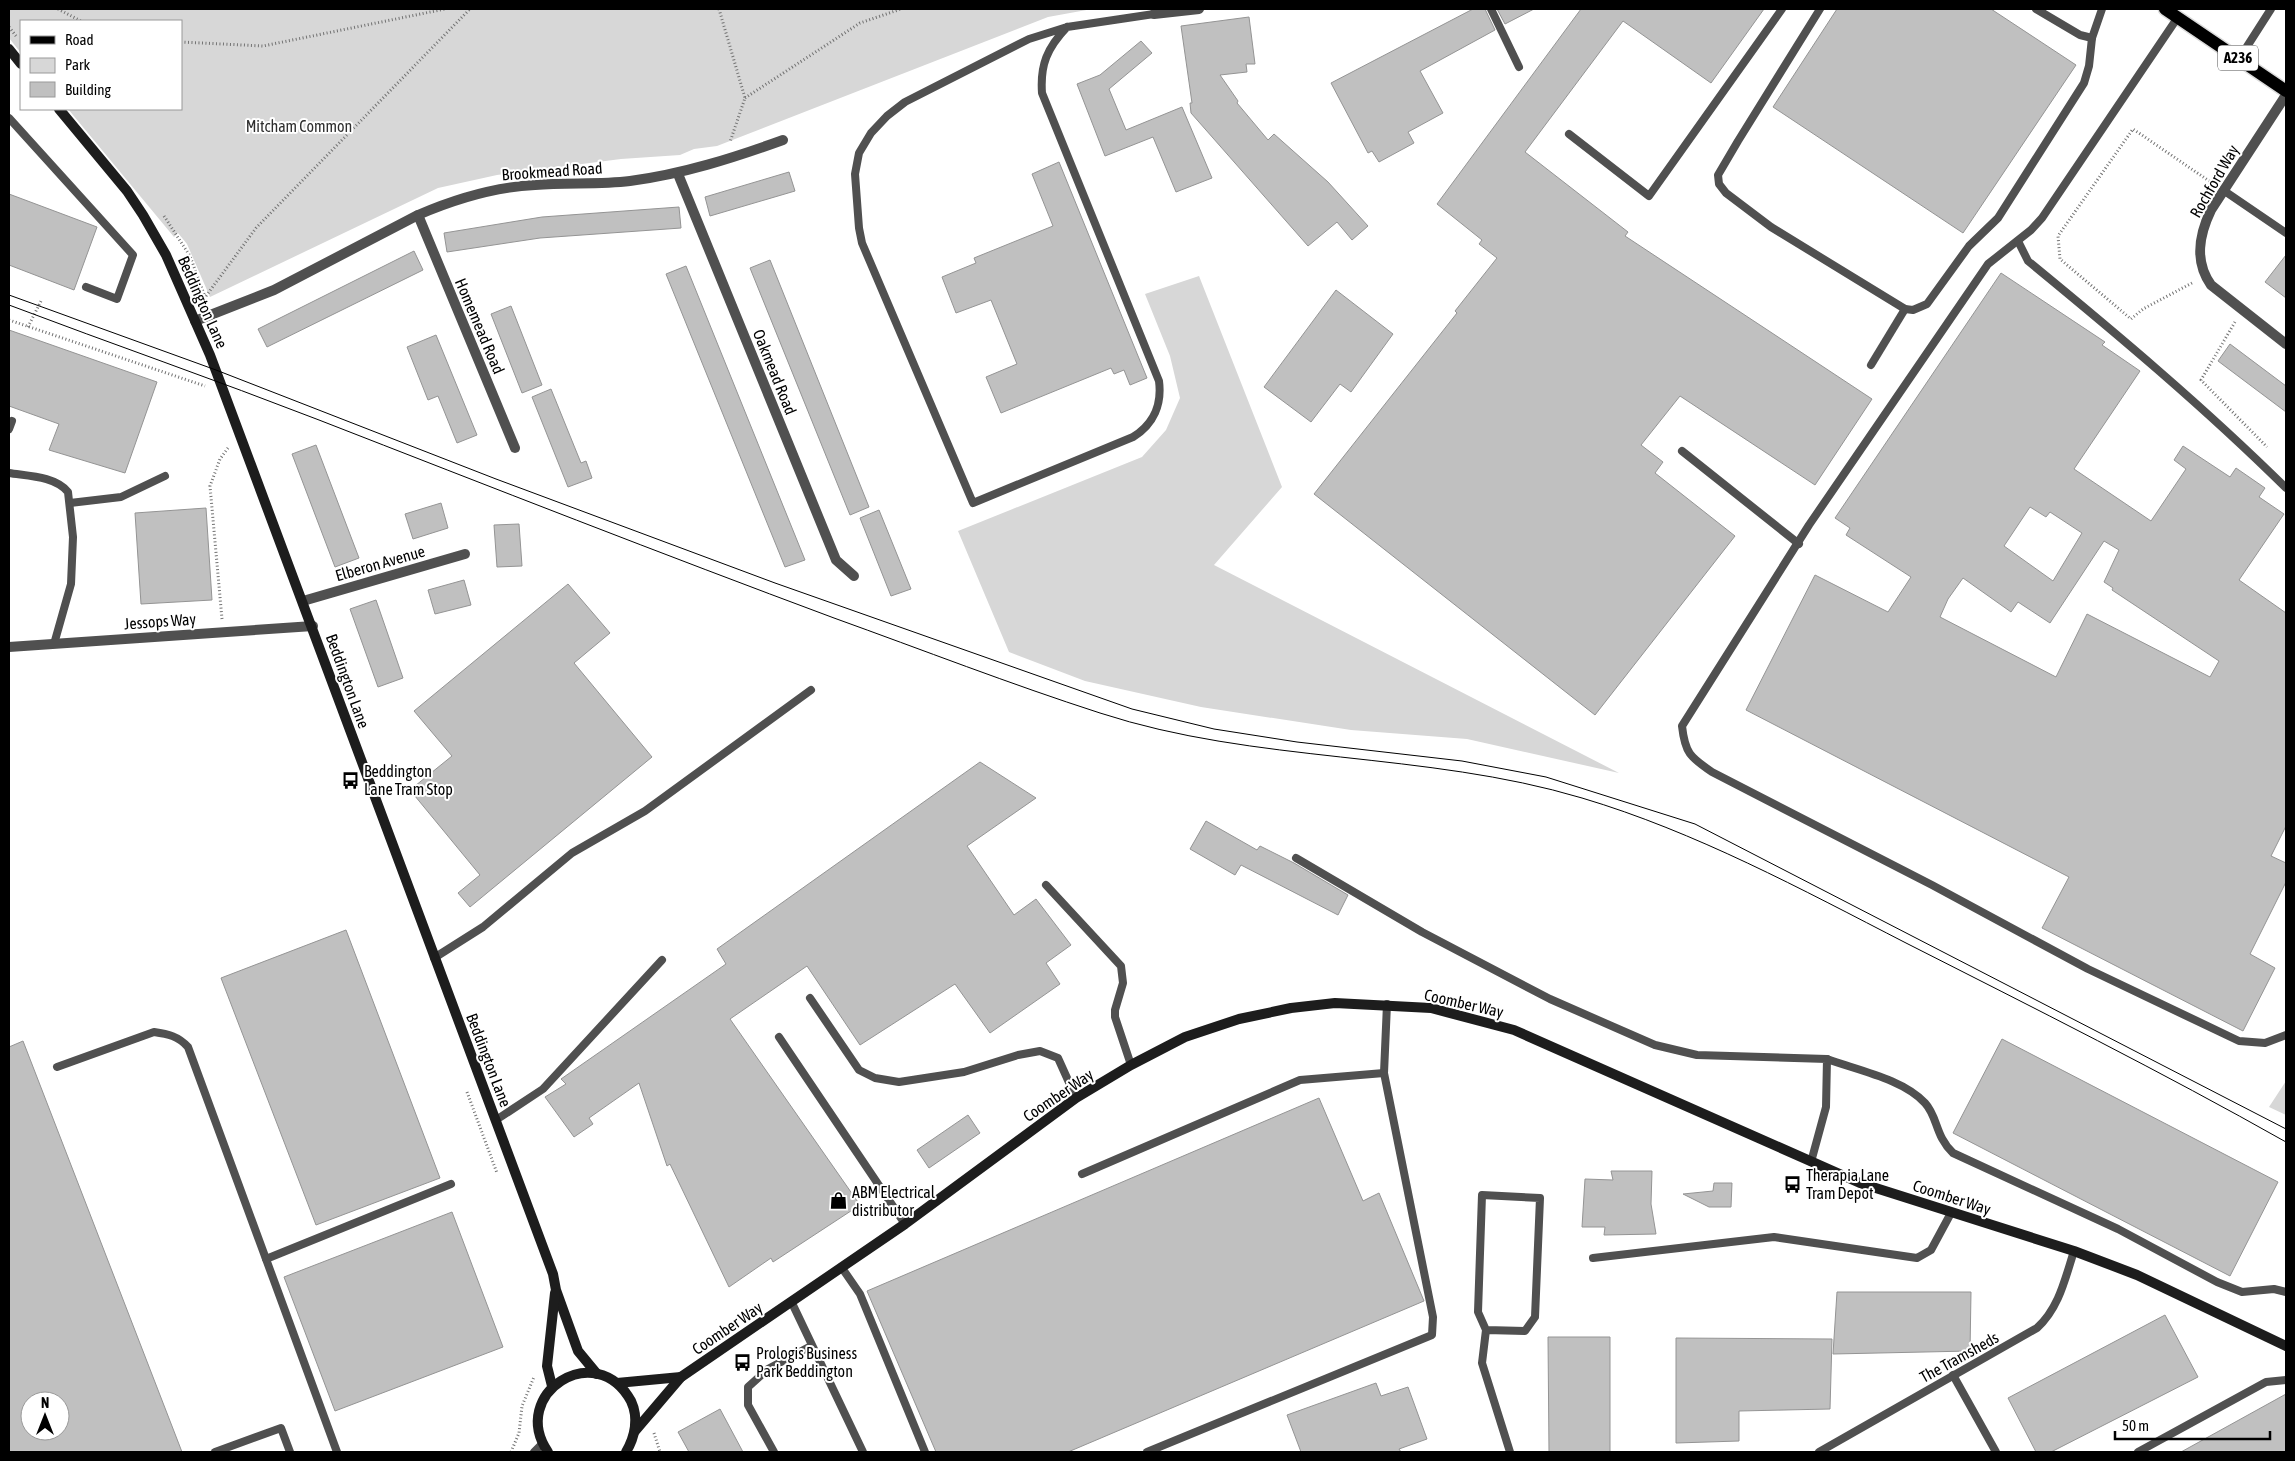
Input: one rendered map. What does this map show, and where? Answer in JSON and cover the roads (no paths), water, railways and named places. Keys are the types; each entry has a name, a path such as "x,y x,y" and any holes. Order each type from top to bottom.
{"main road":[{"name":"A236","path":"2165,9 2286,91"}],"street":[{"path":"1154,14 1200,9"},
{"path":"9,49 20,63"},
{"name":"Rochford Way","path":"2286,95 2223,190 2204,224 2201,237 2200,262 2205,276 2220,294 2286,344"},
{"name":"Beddington Lane","path":"61,110 122,184 143,215 166,255 196,321 304,601 434,958 553,1274 556,1290 578,1351 597,1374"},
{"name":"Brookmead Road","path":"196,321 274,290 418,215 449,203 502,189 535,185 628,182 678,174 724,161 784,140"},
{"name":"Oakmead Road","path":"678,174 836,560 854,576"},
{"name":"Homemead Road","path":"418,215 515,448"},
{"name":"Elberon Avenue","path":"304,601 466,554"},
{"name":"Jessops Way","path":"9,647 312,626"},
{"name":"Coomber Way","path":"636,1431 682,1377 905,1224 1076,1098 1131,1065 1185,1037 1239,1019 1291,1008 1335,1003 1386,1004 1431,1008 1514,1030 1871,1187 2074,1251 2181,1294 2286,1346"},
{"name":"Beddington Lane","path":"556,1290 547,1366 552,1386 571,1374 597,1374 617,1383 625,1390 634,1408 636,1431"},
{"name":"Coomber Way","path":"617,1383 682,1377"},
{"path":"546,1447 538,1432 538,1414 540,1405 552,1386"},
{"path":"628,1450 636,1431"}],"lane":[{"path":"1491,9 1518,67"},
{"path":"1569,134 1649,196 1782,9"},
{"path":"1820,9 1718,174 1719,184 1726,192 1771,227 1905,309 1922,308 1928,304 1969,246 1998,218 2084,83 2090,66 2092,38 2102,9"},
{"path":"2036,9 2080,35 2092,38"},
{"path":"2239,59 2271,9"},
{"path":"1067,27 1055,40 1044,58 1041,80 1042,93 1159,381 1158,403 1149,424 1133,437 973,502 862,243 856,211 855,174 859,153 871,133 887,116 906,102 1029,39 1067,27 1154,14"},
{"path":"2178,17 2042,218 2018,241 1988,264 1809,525 1682,726 1684,742 1692,758 1712,772 1888,862 2088,969 2239,1042 2265,1042 2286,1036"},
{"path":"9,118 134,255 117,298 86,287"},
{"path":"2223,190 2286,233"},
{"path":"2018,241 2028,260 2162,372 2232,435 2286,488"},
{"path":"1871,365 1905,309"},
{"path":"1682,452 1798,544"},
{"path":"9,474 37,477 56,482 68,492 72,537 72,584 54,644"},
{"path":"70,503 121,497 165,476"},
{"path":"434,958 482,926 572,853 645,810 811,690"},
{"path":"1296,858 1422,932 1473,959 1550,999 1655,1045 1697,1055 1827,1060 1899,1085 1925,1104 1943,1144 1953,1153 2118,1229 2217,1282 2242,1292 2274,1289 2286,1292"},
{"path":"1046,885 1121,966 1123,983 1115,1017 1131,1065"},
{"path":"496,1120 543,1090 662,960"},
{"path":"810,998 859,1070 875,1078 899,1082 964,1072 1018,1055 1040,1051 1058,1058 1076,1098"},
{"path":"1147,1452 1432,1335 1433,1317 1384,1072 1386,1004"},
{"path":"57,1067 154,1032 168,1034 181,1039 188,1047 337,1452"},
{"path":"779,1037 905,1224"},
{"path":"1811,1162 1826,1107 1827,1060"},
{"path":"1082,1174 1300,1080 1384,1072"},
{"path":"266,1259 451,1184"},
{"path":"1486,1330 1525,1331 1535,1317 1540,1198 1482,1195 1478,1312 1486,1330 1482,1363 1510,1452"},
{"path":"1593,1258 1774,1236 1917,1258 1931,1250 1951,1213"},
{"name":"The Tramsheds","path":"1819,1452 2037,1328 2049,1317 2061,1293 2074,1251"},
{"path":"842,1268 860,1294 925,1452"},
{"path":"792,1303 862,1452"},
{"path":"774,1452 748,1405 748,1387 768,1369 811,1346"},
{"path":"1953,1375 1996,1452"},
{"path":"2138,1452 2266,1382 2286,1380"},
{"path":"215,1452 281,1428 290,1452"},
{"path":"534,1452 546,1447"}],"tram line":[{"path":"9,295 216,370 496,479 775,583 1132,709 1214,729 1297,742 1462,761 1546,777 1695,824 2286,1129"},
{"path":"9,305 280,405 834,618 1000,679 1100,713 1159,729 1219,741 1462,772 1523,783 1582,798 1666,827 1787,882 2098,1041 2286,1142"}],"place":[{"name":"Beddington Lane Tram Stop","path":"350,780"},
{"name":"Therapia Lane Tram Depot","path":"1792,1184"},
{"name":"ABM Electrical distributor","path":"838,1201"},
{"name":"Prologis Business Park Beddington","path":"742,1362"}],"park label":[{"name":"Mitcham Common","path":"299,126"}]}
